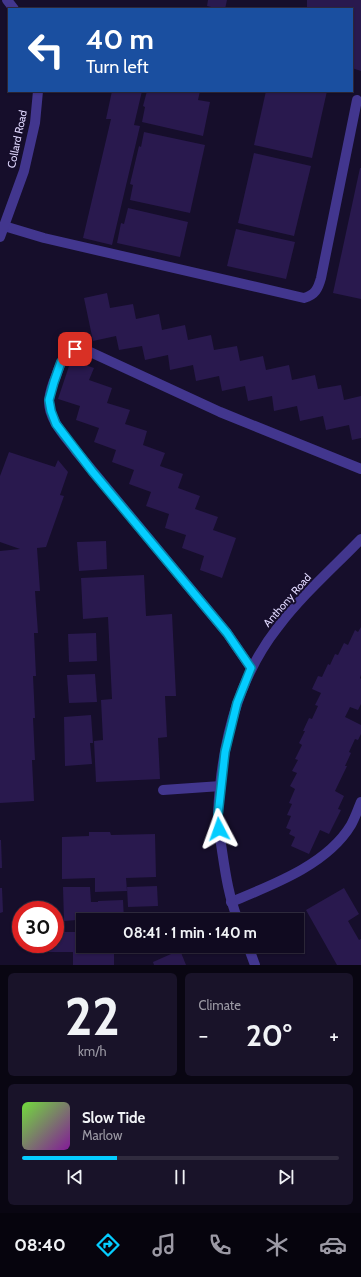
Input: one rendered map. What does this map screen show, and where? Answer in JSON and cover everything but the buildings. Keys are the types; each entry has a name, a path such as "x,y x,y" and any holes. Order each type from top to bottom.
{"street":[{"path":"7,0 13,8"},
{"name":"Collard Road","path":"0,237 26,164 35,124 38,92"},
{"path":"4,226 44,238 304,298 311,296 317,291 321,278 358,100"},
{"path":"251,668 227,633 85,462 56,424 49,400 61,362 75,349 88,351 220,412 361,469"},
{"name":"Anthony Road","path":"235,913 230,902 227,886 218,815 225,752 237,703 251,668 277,628 301,599 361,539"},
{"path":"163,790 221,786"},
{"path":"230,902 285,879 327,853 351,825 361,802"},
{"path":"251,953 255,965"}],"route":[{"path":"75,349 61,362 49,400 56,424 92,471 227,633 251,668 237,703 225,752 218,815 219,829"}]}
